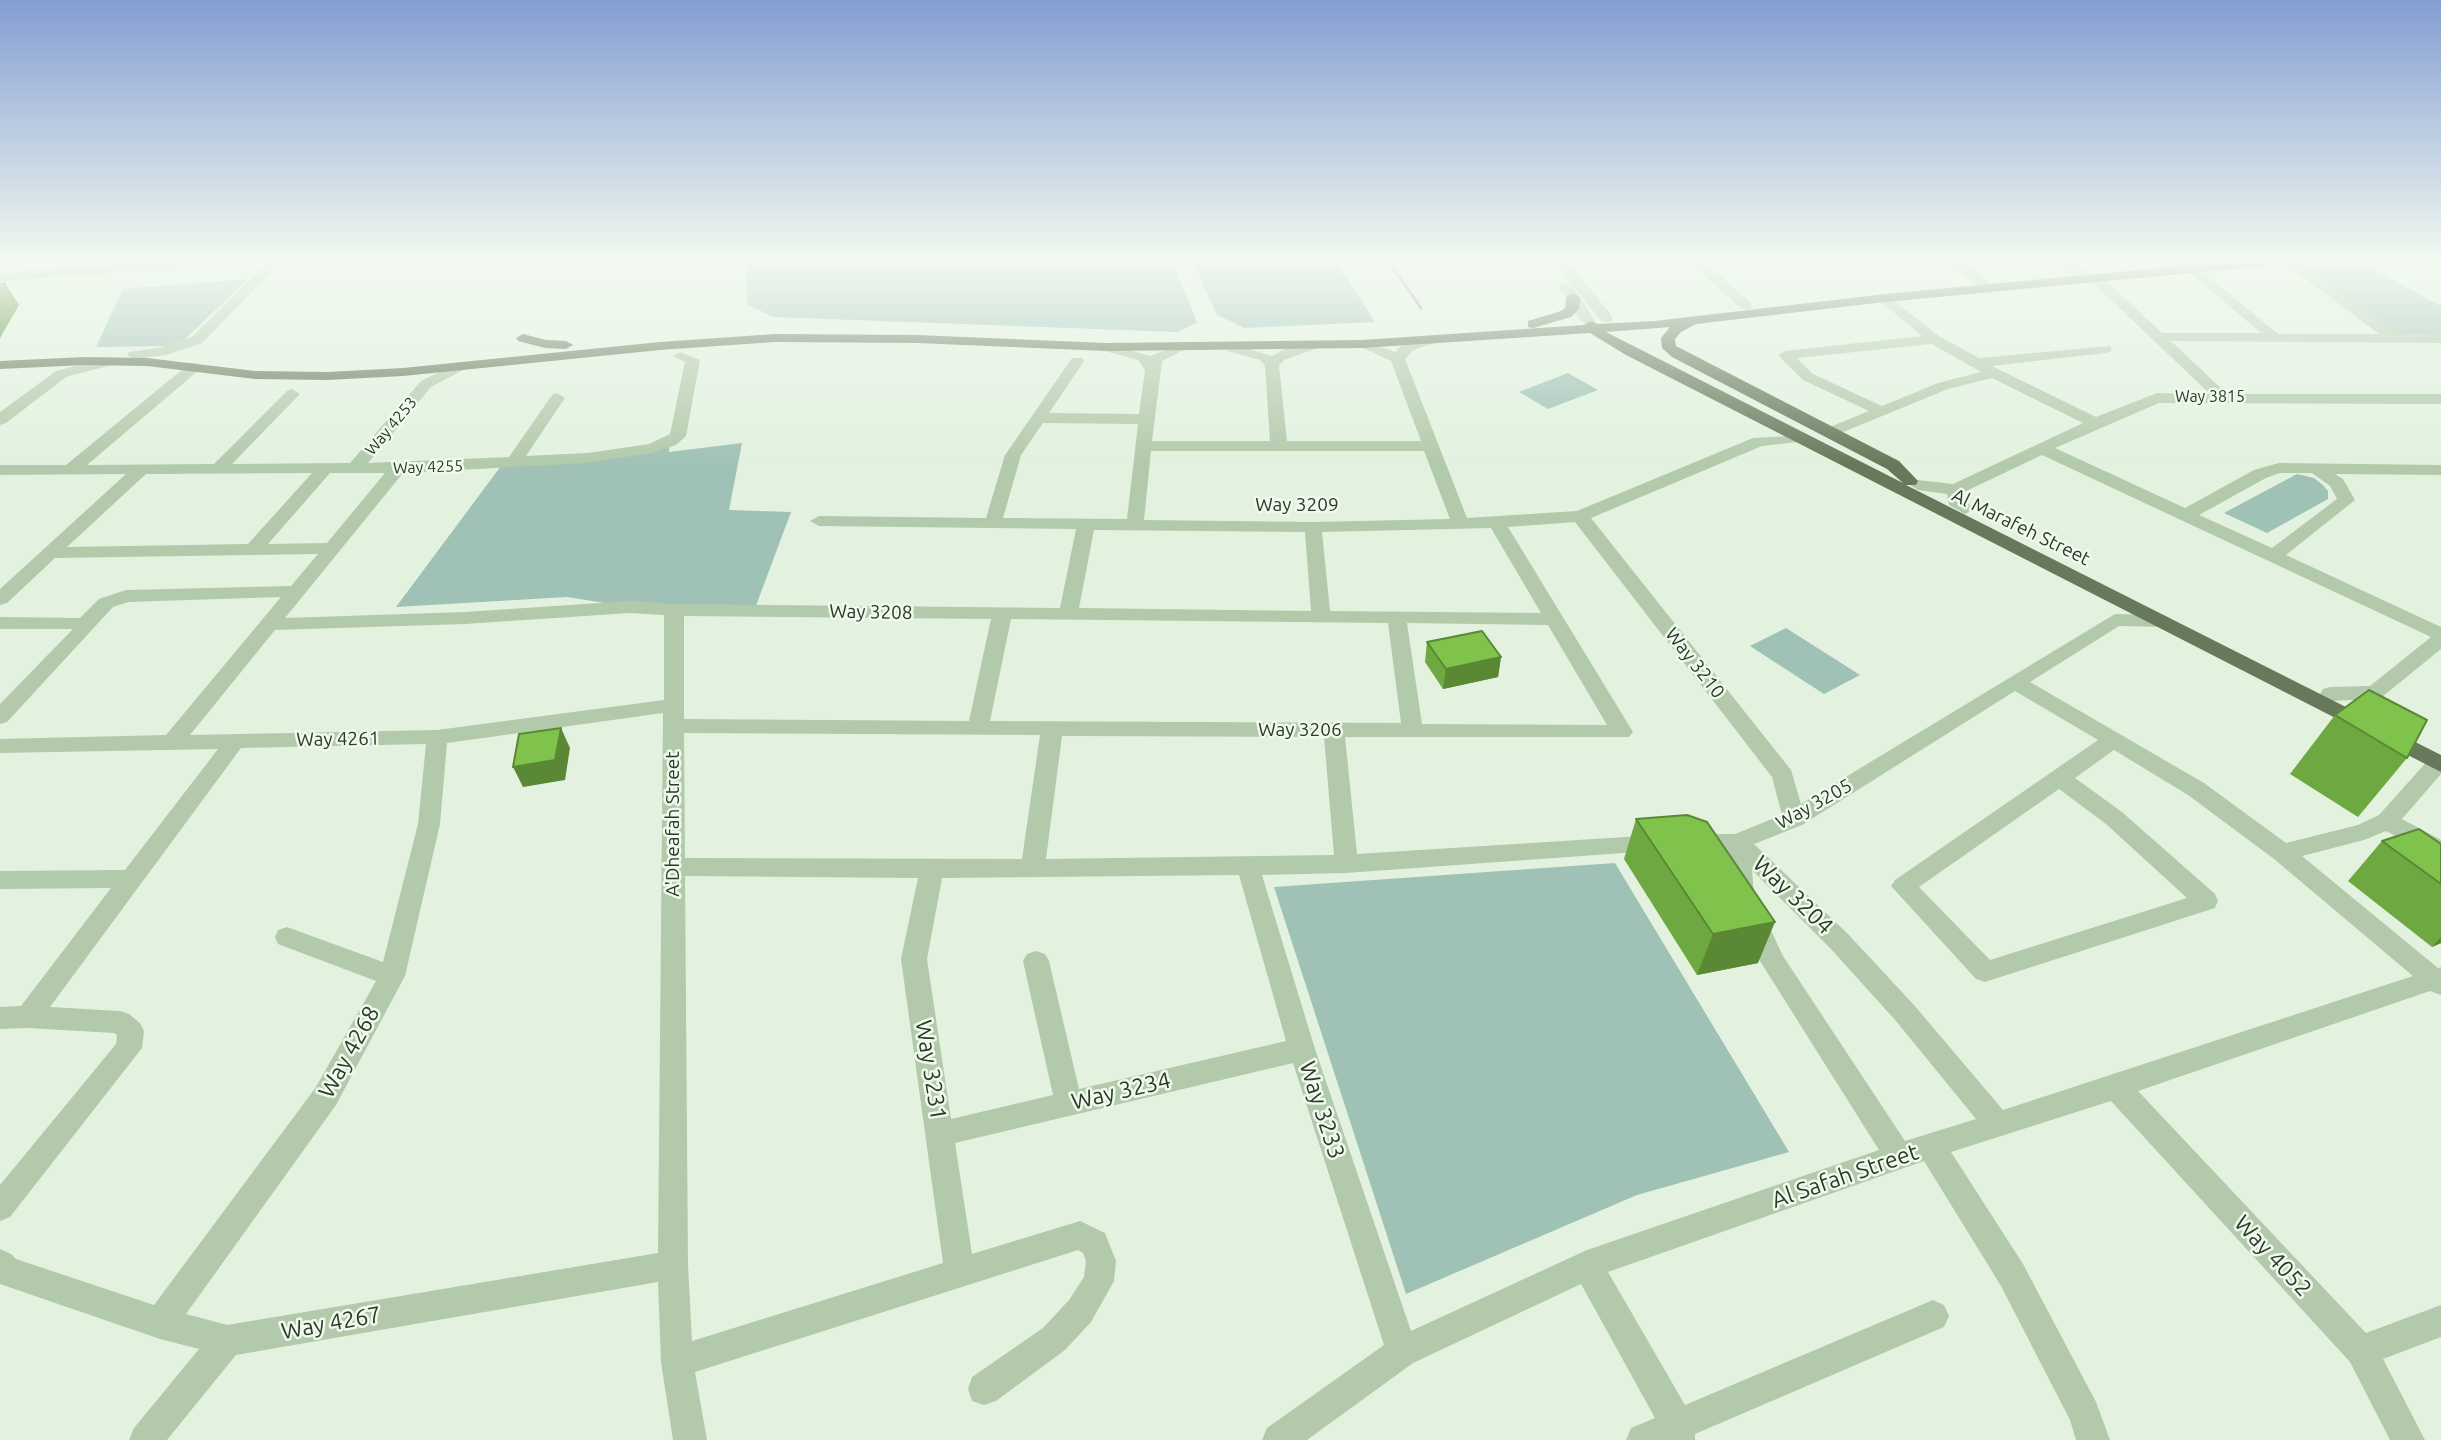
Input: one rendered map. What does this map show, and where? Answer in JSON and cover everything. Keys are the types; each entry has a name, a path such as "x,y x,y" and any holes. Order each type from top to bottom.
{"main road":[{"path":"0,359 61,354 134,355 267,368 339,370 740,334 855,331 1153,342 1259,341 1458,329"},
{"path":"111,361 293,376 403,372 660,346 775,338 917,339 1106,347 1232,348 1362,344 1557,329"},
{"name":"Al Marafeh Street","path":"1607,329 1631,352 2440,759"},
{"name":"Al Marafeh Street","path":"1610,329 2330,694 2384,722 2440,759"},
{"path":"1648,329 1651,344 1672,361"},
{"path":"1677,329 1671,332 1667,342 1669,348 1726,381 1894,465 1914,483"},
{"path":"1507,335 1578,337 1631,352"},
{"path":"484,358 504,350 516,339 559,346 635,343"},
{"path":"0,365 57,368"}],"street":[{"path":"208,329 194,347 209,361"},
{"path":"1923,329 1994,373 2096,423"},
{"path":"2150,329 2221,396"},
{"path":"2265,329 2275,338"},
{"path":"2382,329 2395,339"},
{"path":"2158,337 2441,339"},
{"path":"1879,411 1808,377 1785,355 1934,338"},
{"path":"134,355 166,351 197,340"},
{"path":"1397,358 1408,347 1431,340"},
{"path":"1362,344 1397,358 1461,525"},
{"path":"1272,366 1279,357 1310,346"},
{"path":"1106,347 1143,357 1152,370"},
{"path":"1135,525 1152,370 1155,359 1181,348"},
{"path":"1232,348 1265,358 1272,366 1279,447"},
{"path":"1977,363 2105,349"},
{"name":"Way 4255","path":"0,470 398,468 588,458 670,442 678,436 693,360 680,356"},
{"path":"4,414 57,368 111,361"},
{"path":"993,523 1013,455 1077,361"},
{"name":"Way 4253","path":"355,468 426,384 460,366"},
{"path":"70,470 194,367"},
{"name":"Way 4253","path":"403,372 425,376 426,384"},
{"path":"1831,432 1943,386 1994,373"},
{"path":"217,470 292,394"},
{"name":"Way 3815","path":"1956,489 2096,423 2157,398 2221,396 2439,400"},
{"path":"513,464 557,398"},
{"path":"1038,418 1146,419"},
{"path":"1759,440 1769,432 1765,419"},
{"name":"Way 3209","path":"819,521 1313,527 1461,525 1580,516 1759,440 1800,438"},
{"path":"1143,446 1431,446"},
{"path":"2043,449 2441,636 2375,692 2330,694"},
{"path":"172,742 398,468"},
{"path":"2185,515 2269,471 2290,468 2441,470"},
{"path":"253,550 325,469"},
{"path":"2273,556 2346,500 2337,483 2317,469"},
{"path":"0,599 141,470"},
{"path":"1914,483 1940,489 1956,489 1955,501 1965,509"},
{"name":"Way 3210","path":"1580,516 1783,775 1794,819"},
{"path":"1497,523 1556,619"},
{"path":"1068,614 1086,524"},
{"path":"1313,527 1321,617"},
{"path":"51,553 333,548"},
{"path":"0,716 80,634 84,625 106,603 126,596 298,591"},
{"path":"2104,591 2119,606 2115,620 2164,621"},
{"path":"271,624 465,618 630,607 674,610"},
{"name":"Way 3208","path":"674,610 1556,619"},
{"name":"A'Dheafah Street","path":"674,610 673,1265 677,1362 690,1440"},
{"path":"978,728 1002,614"},
{"path":"1397,618 1412,730"},
{"name":"Way 3206","path":"674,715 978,728 1622,732 1556,619"},
{"name":"Way 3205","path":"673,867 932,869 1346,864 1670,843 1737,842 1794,819 2115,620"},
{"path":"0,623 70,622 84,625"},
{"path":"2015,682 2196,789 2282,853 2439,980"},
{"path":"2375,692 2384,722"},
{"name":"Way 4261","path":"0,746 437,737 556,723 674,715"},
{"path":"1034,868 1052,728"},
{"path":"1334,730 1346,864"},
{"name":"Way 4268","path":"160,1323 326,1096 392,975 429,824 437,737"},
{"path":"2060,778 2114,818 2206,901 1985,972 1903,886 2113,740"},
{"path":"28,1017 234,741"},
{"path":"2282,853 2364,832 2387,821 2440,759"},
{"path":"2387,821 2441,851"},
{"name":"Way 3204","path":"1737,842 1849,951 1905,1013 1998,1125"},
{"name":"Way 3204","path":"1737,842 1742,894 1773,961 1899,1156"},
{"name":"Way 3233","path":"1248,866 1302,1049 1402,1352"},
{"name":"Way 3231","path":"932,869 914,959 959,1272"},
{"path":"0,880 131,878"},
{"path":"287,937 392,975"},
{"path":"1036,961 1069,1104"},
{"name":"Al Safah Street","path":"1282,1439 1402,1352 1587,1265 1899,1156 2439,980"},
{"path":"0,1018 120,1022 131,1031 129,1048 0,1207"},
{"name":"Way 3234","path":"941,1134 1302,1049"},
{"name":"Way 4052","path":"2116,1087 2361,1352 2409,1440"},
{"path":"1931,1146 2012,1275 2084,1414 2093,1440"},
{"path":"677,1362 1080,1235 1094,1243 1101,1261 1099,1280 1080,1311 1054,1339 984,1389"},
{"name":"Way 4267","path":"2,1272 160,1323 227,1341 673,1265"},
{"path":"1587,1265 1679,1433"},
{"path":"1643,1440 1679,1433 1933,1316"},
{"path":"2361,1352 2441,1321"},
{"path":"146,1440 227,1341"}],"shaded area":[{"path":"104,329 195,329 181,343 172,346 96,347"},
{"path":"1102,329 1183,329 1177,332"},
{"path":"2389,329 2441,329 2441,335 2396,334"},
{"path":"1568,373 1598,390 1548,409 1519,392"},
{"path":"670,443 669,452 742,443 729,510 791,512 754,611 630,607 567,597 396,607 501,466"},
{"path":"2297,474 2314,478 2323,485 2328,491 2328,499 2267,533 2224,513"},
{"path":"1786,628 1860,675 1824,694 1750,646"},
{"path":"1615,863 1789,1152 1637,1195 1406,1294 1274,887"}],"building":[{"path":"1482,631 1501,657 1446,669 1427,642"},
{"path":"2369,690 2427,720 2407,758 2335,715"},
{"path":"561,728 555,760 513,767 519,734"},
{"path":"1687,815 1707,822 1775,922 1713,934 1636,819"},
{"path":"2419,829 2441,844 2441,884 2382,841"}]}
